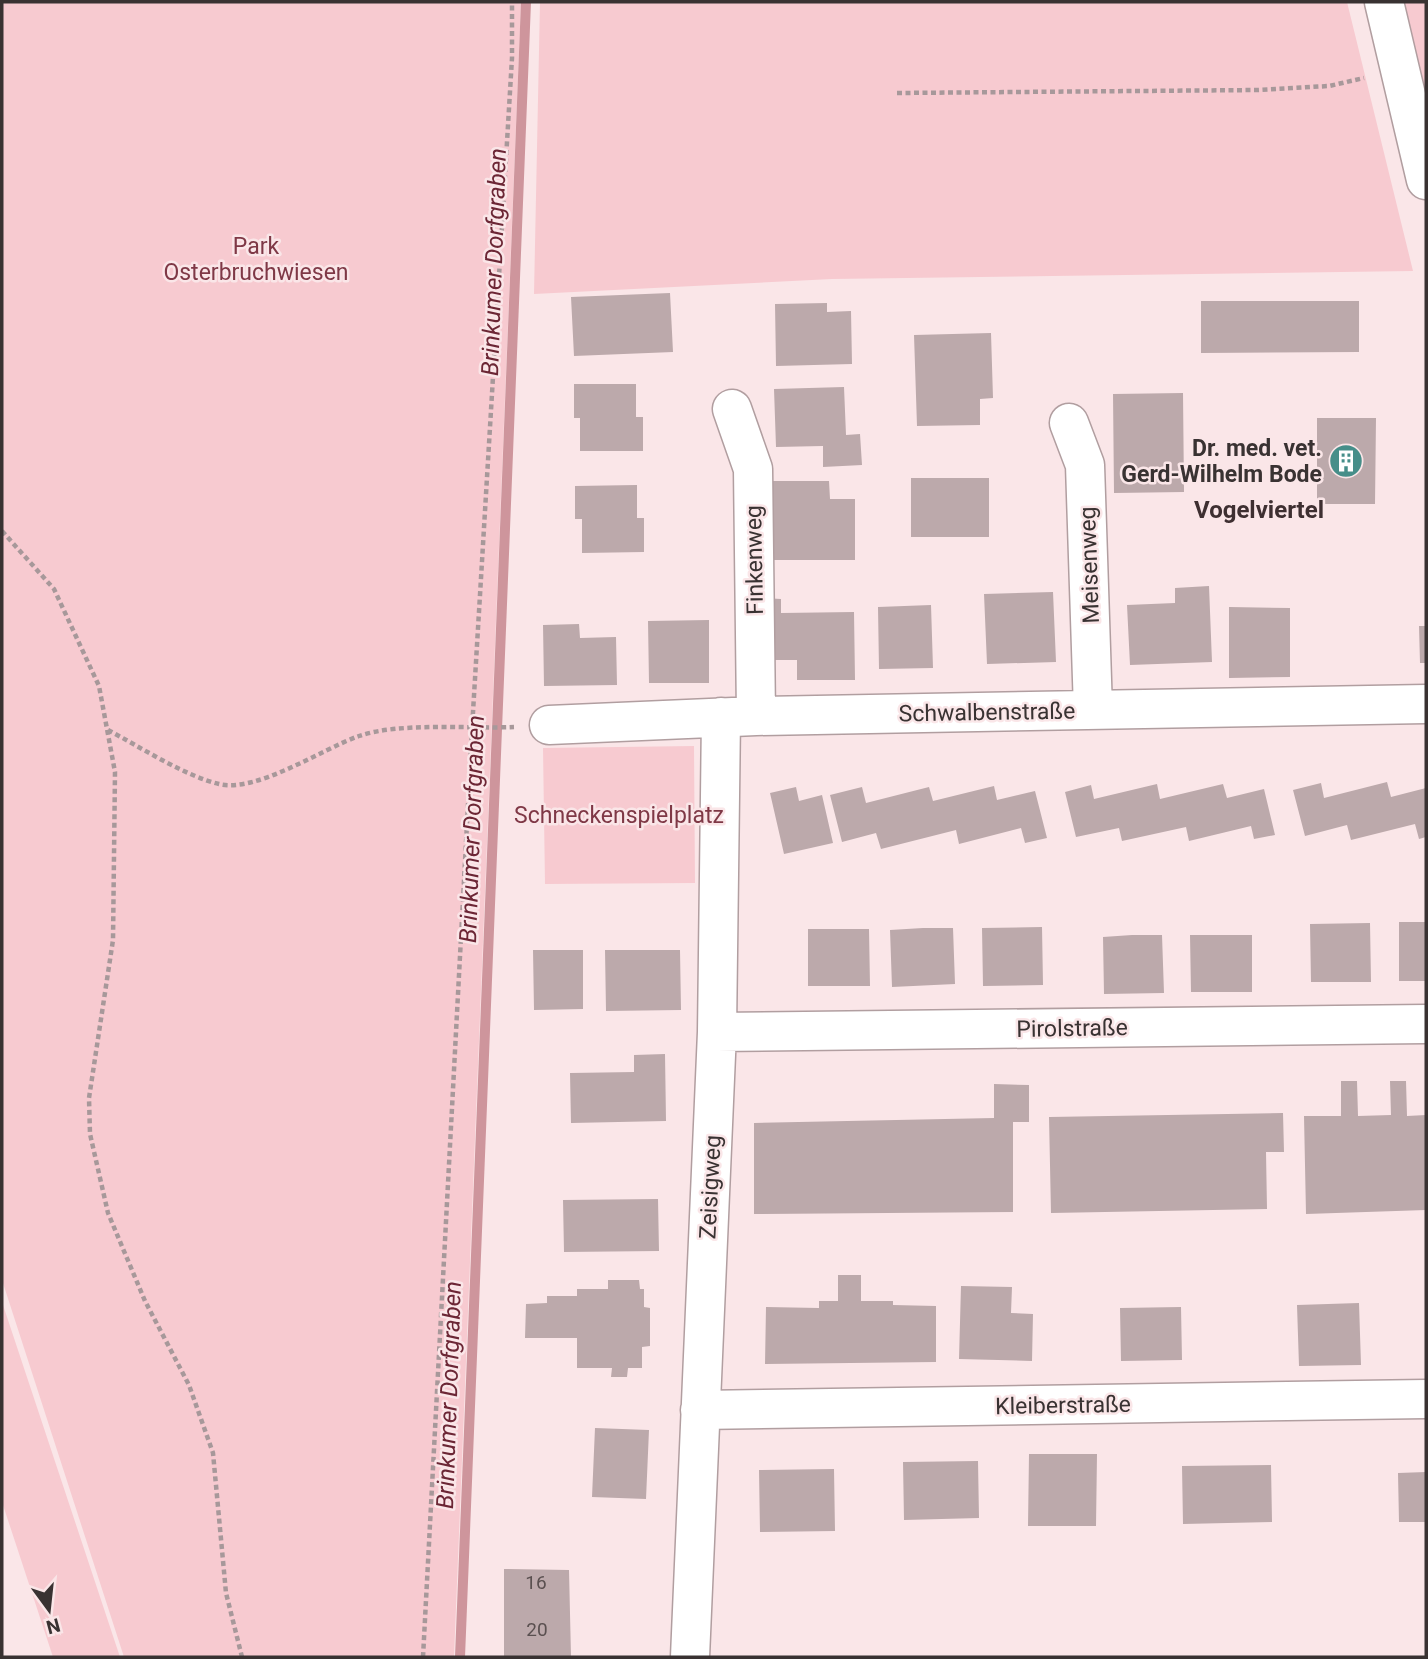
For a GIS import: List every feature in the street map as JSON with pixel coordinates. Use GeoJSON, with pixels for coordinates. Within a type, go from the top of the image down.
{"type":"FeatureCollection","features":[{"type":"Feature","properties":{"kind":"street"},"geometry":{"type":"LineString","coordinates":[[1384,2],[1426,180]]}},
{"type":"Feature","properties":{"kind":"street","name":"Finkenweg"},"geometry":{"type":"LineString","coordinates":[[732,409],[753,469],[738,717]]}},
{"type":"Feature","properties":{"kind":"street","name":"Meisenweg"},"geometry":{"type":"LineString","coordinates":[[1069,424],[1086,465],[1093,710]]}},
{"type":"Feature","properties":{"kind":"street","name":"Schwalbenstraße"},"geometry":{"type":"LineString","coordinates":[[549,725],[738,717],[1426,704]]}},
{"type":"Feature","properties":{"kind":"street","name":"Zeisigweg"},"geometry":{"type":"LineString","coordinates":[[690,1657],[717,1032],[738,717]]}},
{"type":"Feature","properties":{"kind":"street","name":"Pirolstraße"},"geometry":{"type":"LineString","coordinates":[[717,1032],[1426,1024]]}},
{"type":"Feature","properties":{"kind":"street","name":"Kleiberstraße"},"geometry":{"type":"LineString","coordinates":[[700,1410],[1426,1399]]}},
{"type":"Feature","properties":{"kind":"path"},"geometry":{"type":"LineString","coordinates":[[424,1657],[472,729],[512,58],[512,2]]}},
{"type":"Feature","properties":{"kind":"path"},"geometry":{"type":"LineString","coordinates":[[897,93],[1256,90],[1329,86],[1401,69]]}},
{"type":"Feature","properties":{"kind":"path"},"geometry":{"type":"LineString","coordinates":[[2,531],[54,589],[99,685],[115,772],[113,940],[89,1098],[90,1134],[108,1213],[145,1301],[189,1384],[213,1454],[226,1592],[242,1657]]}},
{"type":"Feature","properties":{"kind":"path"},"geometry":{"type":"LineString","coordinates":[[107,730],[185,770],[221,785],[257,781],[363,735],[405,728],[511,727]]}},
{"type":"Feature","properties":{"kind":"green space","name":"Park Osterbruchwiesen"},"geometry":{"type":"Polygon","coordinates":[[[2,2],[521,2],[454,1657],[124,1657],[2,1280],[2,2]]]}},
{"type":"Feature","properties":{"kind":"green space"},"geometry":{"type":"Polygon","coordinates":[[[540,2],[1347,2],[1413,271],[832,279],[534,294],[540,2]]]}},
{"type":"Feature","properties":{"kind":"green space"},"geometry":{"type":"Polygon","coordinates":[[[1404,2],[1426,2],[1426,97],[1404,2]]]}},
{"type":"Feature","properties":{"kind":"green space","name":"Schneckenspielplatz"},"geometry":{"type":"Polygon","coordinates":[[[694,746],[695,883],[545,884],[543,748],[694,746]]]}},
{"type":"Feature","properties":{"kind":"green space"},"geometry":{"type":"Polygon","coordinates":[[[2,1302],[120,1657],[53,1657],[2,1502],[2,1302]]]}},
{"type":"Feature","properties":{"kind":"building"},"geometry":{"type":"Polygon","coordinates":[[[670,293],[673,352],[574,356],[571,297],[670,293]]]}},
{"type":"Feature","properties":{"kind":"building"},"geometry":{"type":"Polygon","coordinates":[[[1201,301],[1359,301],[1359,352],[1201,353],[1201,301]]]}},
{"type":"Feature","properties":{"kind":"building"},"geometry":{"type":"Polygon","coordinates":[[[827,303],[827,312],[851,311],[852,364],[776,366],[775,304],[827,303]]]}},
{"type":"Feature","properties":{"kind":"building"},"geometry":{"type":"Polygon","coordinates":[[[991,333],[993,398],[980,399],[980,425],[917,426],[914,335],[991,333]]]}},
{"type":"Feature","properties":{"kind":"building"},"geometry":{"type":"Polygon","coordinates":[[[574,384],[636,384],[636,417],[643,417],[643,451],[580,451],[580,418],[574,418],[574,384]]]}},
{"type":"Feature","properties":{"kind":"building"},"geometry":{"type":"Polygon","coordinates":[[[844,387],[846,435],[860,434],[862,465],[823,467],[823,446],[776,447],[774,389],[844,387]]]}},
{"type":"Feature","properties":{"kind":"building"},"geometry":{"type":"Polygon","coordinates":[[[1183,393],[1184,492],[1114,493],[1113,394],[1183,393]]]}},
{"type":"Feature","properties":{"kind":"building","name":"Dr. med. vet. Gerd-Wilhelm Bode"},"geometry":{"type":"Polygon","coordinates":[[[1317,418],[1376,418],[1375,504],[1317,504],[1317,418]]]}},
{"type":"Feature","properties":{"kind":"building"},"geometry":{"type":"Polygon","coordinates":[[[911,478],[989,478],[989,537],[911,537],[911,478]]]}},
{"type":"Feature","properties":{"kind":"building"},"geometry":{"type":"Polygon","coordinates":[[[773,481],[829,481],[830,499],[855,499],[855,560],[773,560],[773,481]]]}},
{"type":"Feature","properties":{"kind":"building"},"geometry":{"type":"Polygon","coordinates":[[[637,485],[637,518],[644,518],[644,552],[582,553],[582,519],[575,519],[575,486],[637,485]]]}},
{"type":"Feature","properties":{"kind":"building"},"geometry":{"type":"Polygon","coordinates":[[[1209,586],[1212,662],[1130,665],[1127,605],[1175,603],[1175,588],[1209,586]]]}},
{"type":"Feature","properties":{"kind":"building"},"geometry":{"type":"Polygon","coordinates":[[[1053,592],[1056,662],[987,664],[984,594],[1053,592]]]}},
{"type":"Feature","properties":{"kind":"building"},"geometry":{"type":"Polygon","coordinates":[[[763,598],[781,599],[781,613],[854,612],[855,680],[797,680],[797,660],[764,660],[763,598]]]}},
{"type":"Feature","properties":{"kind":"building"},"geometry":{"type":"Polygon","coordinates":[[[931,605],[933,668],[879,669],[878,607],[931,605]]]}},
{"type":"Feature","properties":{"kind":"building"},"geometry":{"type":"Polygon","coordinates":[[[1229,607],[1290,608],[1290,677],[1229,678],[1229,607]]]}},
{"type":"Feature","properties":{"kind":"building"},"geometry":{"type":"Polygon","coordinates":[[[709,620],[709,683],[649,683],[648,621],[709,620]]]}},
{"type":"Feature","properties":{"kind":"building"},"geometry":{"type":"Polygon","coordinates":[[[579,624],[580,638],[616,637],[617,685],[544,686],[543,625],[579,624]]]}},
{"type":"Feature","properties":{"kind":"building"},"geometry":{"type":"Polygon","coordinates":[[[1419,626],[1426,626],[1426,663],[1420,663],[1419,626]]]}},
{"type":"Feature","properties":{"kind":"building"},"geometry":{"type":"Polygon","coordinates":[[[1387,782],[1391,797],[1426,788],[1426,837],[1419,839],[1415,824],[1351,840],[1347,825],[1305,836],[1293,790],[1321,783],[1324,798],[1387,782]]]}},
{"type":"Feature","properties":{"kind":"building"},"geometry":{"type":"Polygon","coordinates":[[[1157,784],[1160,799],[1223,784],[1227,798],[1264,789],[1275,835],[1254,839],[1251,826],[1189,841],[1186,827],[1122,841],[1119,828],[1076,837],[1065,792],[1091,785],[1094,799],[1157,784]]]}},
{"type":"Feature","properties":{"kind":"building"},"geometry":{"type":"Polygon","coordinates":[[[994,786],[997,800],[1035,791],[1047,838],[1025,843],[1021,828],[959,844],[956,830],[881,849],[876,833],[842,842],[830,795],[862,787],[866,803],[929,787],[933,801],[994,786]]]}},
{"type":"Feature","properties":{"kind":"building"},"geometry":{"type":"Polygon","coordinates":[[[796,787],[799,801],[822,795],[833,843],[784,854],[770,793],[796,787]]]}},
{"type":"Feature","properties":{"kind":"building"},"geometry":{"type":"Polygon","coordinates":[[[1399,922],[1426,922],[1426,981],[1399,981],[1399,922]]]}},
{"type":"Feature","properties":{"kind":"building"},"geometry":{"type":"Polygon","coordinates":[[[1370,923],[1371,982],[1311,982],[1310,924],[1370,923]]]}},
{"type":"Feature","properties":{"kind":"building"},"geometry":{"type":"Polygon","coordinates":[[[1042,927],[1043,985],[983,986],[982,928],[1042,927]]]}},
{"type":"Feature","properties":{"kind":"building"},"geometry":{"type":"Polygon","coordinates":[[[953,928],[955,984],[892,987],[890,930],[953,928]]]}},
{"type":"Feature","properties":{"kind":"building"},"geometry":{"type":"Polygon","coordinates":[[[808,929],[869,929],[870,986],[808,986],[808,929]]]}},
{"type":"Feature","properties":{"kind":"building"},"geometry":{"type":"Polygon","coordinates":[[[1162,935],[1164,993],[1104,994],[1103,937],[1162,935]]]}},
{"type":"Feature","properties":{"kind":"building"},"geometry":{"type":"Polygon","coordinates":[[[1190,935],[1252,935],[1252,992],[1191,992],[1190,935]]]}},
{"type":"Feature","properties":{"kind":"building"},"geometry":{"type":"Polygon","coordinates":[[[533,950],[583,950],[583,1009],[534,1010],[533,950]]]}},
{"type":"Feature","properties":{"kind":"building"},"geometry":{"type":"Polygon","coordinates":[[[605,950],[680,950],[681,1010],[606,1011],[605,950]]]}},
{"type":"Feature","properties":{"kind":"building"},"geometry":{"type":"Polygon","coordinates":[[[665,1054],[666,1121],[571,1123],[570,1073],[634,1072],[634,1055],[665,1054]]]}},
{"type":"Feature","properties":{"kind":"building"},"geometry":{"type":"Polygon","coordinates":[[[1341,1081],[1357,1081],[1358,1116],[1391,1115],[1390,1081],[1406,1081],[1407,1116],[1426,1115],[1426,1210],[1306,1214],[1304,1116],[1341,1116],[1341,1081]]]}},
{"type":"Feature","properties":{"kind":"building"},"geometry":{"type":"Polygon","coordinates":[[[994,1084],[1029,1085],[1029,1122],[1013,1122],[1013,1212],[754,1214],[754,1123],[994,1118],[994,1084]]]}},
{"type":"Feature","properties":{"kind":"building"},"geometry":{"type":"Polygon","coordinates":[[[1283,1113],[1284,1152],[1266,1152],[1267,1209],[1051,1213],[1049,1117],[1283,1113]]]}},
{"type":"Feature","properties":{"kind":"building"},"geometry":{"type":"Polygon","coordinates":[[[658,1199],[659,1251],[564,1252],[563,1200],[658,1199]]]}},
{"type":"Feature","properties":{"kind":"building"},"geometry":{"type":"Polygon","coordinates":[[[838,1275],[861,1275],[861,1301],[893,1301],[893,1305],[936,1306],[936,1362],[765,1364],[766,1307],[819,1308],[819,1301],[838,1301],[838,1275]]]}},
{"type":"Feature","properties":{"kind":"building"},"geometry":{"type":"Polygon","coordinates":[[[608,1280],[639,1280],[640,1289],[644,1289],[644,1307],[650,1308],[650,1346],[642,1347],[642,1368],[628,1368],[627,1377],[611,1377],[612,1368],[577,1368],[577,1338],[525,1338],[526,1304],[547,1303],[547,1296],[577,1296],[577,1289],[608,1289],[608,1280]]]}},
{"type":"Feature","properties":{"kind":"building"},"geometry":{"type":"Polygon","coordinates":[[[961,1286],[1012,1287],[1011,1313],[1033,1314],[1032,1361],[959,1359],[961,1286]]]}},
{"type":"Feature","properties":{"kind":"building"},"geometry":{"type":"Polygon","coordinates":[[[1359,1303],[1361,1365],[1299,1366],[1297,1305],[1359,1303]]]}},
{"type":"Feature","properties":{"kind":"building"},"geometry":{"type":"Polygon","coordinates":[[[1181,1307],[1182,1360],[1121,1361],[1120,1308],[1181,1307]]]}},
{"type":"Feature","properties":{"kind":"building"},"geometry":{"type":"Polygon","coordinates":[[[595,1428],[649,1430],[646,1499],[592,1497],[595,1428]]]}},
{"type":"Feature","properties":{"kind":"building"},"geometry":{"type":"Polygon","coordinates":[[[1029,1454],[1097,1454],[1096,1526],[1028,1526],[1029,1454]]]}},
{"type":"Feature","properties":{"kind":"building"},"geometry":{"type":"Polygon","coordinates":[[[978,1461],[979,1518],[904,1520],[903,1462],[978,1461]]]}},
{"type":"Feature","properties":{"kind":"building"},"geometry":{"type":"Polygon","coordinates":[[[1271,1465],[1272,1522],[1183,1524],[1182,1466],[1271,1465]]]}},
{"type":"Feature","properties":{"kind":"building"},"geometry":{"type":"Polygon","coordinates":[[[834,1469],[835,1531],[760,1532],[759,1470],[834,1469]]]}},
{"type":"Feature","properties":{"kind":"building"},"geometry":{"type":"Polygon","coordinates":[[[1426,1472],[1426,1522],[1399,1522],[1398,1473],[1426,1472]]]}},
{"type":"Feature","properties":{"kind":"building"},"geometry":{"type":"Polygon","coordinates":[[[504,1569],[569,1570],[571,1657],[504,1657],[504,1569]]]}},
{"type":"Feature","properties":{"kind":"waterway","name":"Brinkumer Dorfgraben"},"geometry":{"type":"LineString","coordinates":[[460,1657],[526,2]]}},
{"type":"Feature","properties":{"kind":"place","name":"Dr. med. vet. Gerd-Wilhelm Bode"},"geometry":{"type":"Point","coordinates":[1346,461]}},
{"type":"Feature","properties":{"kind":"district","name":"Vogelviertel"},"geometry":{"type":"Point","coordinates":[1259,510]}}]}
